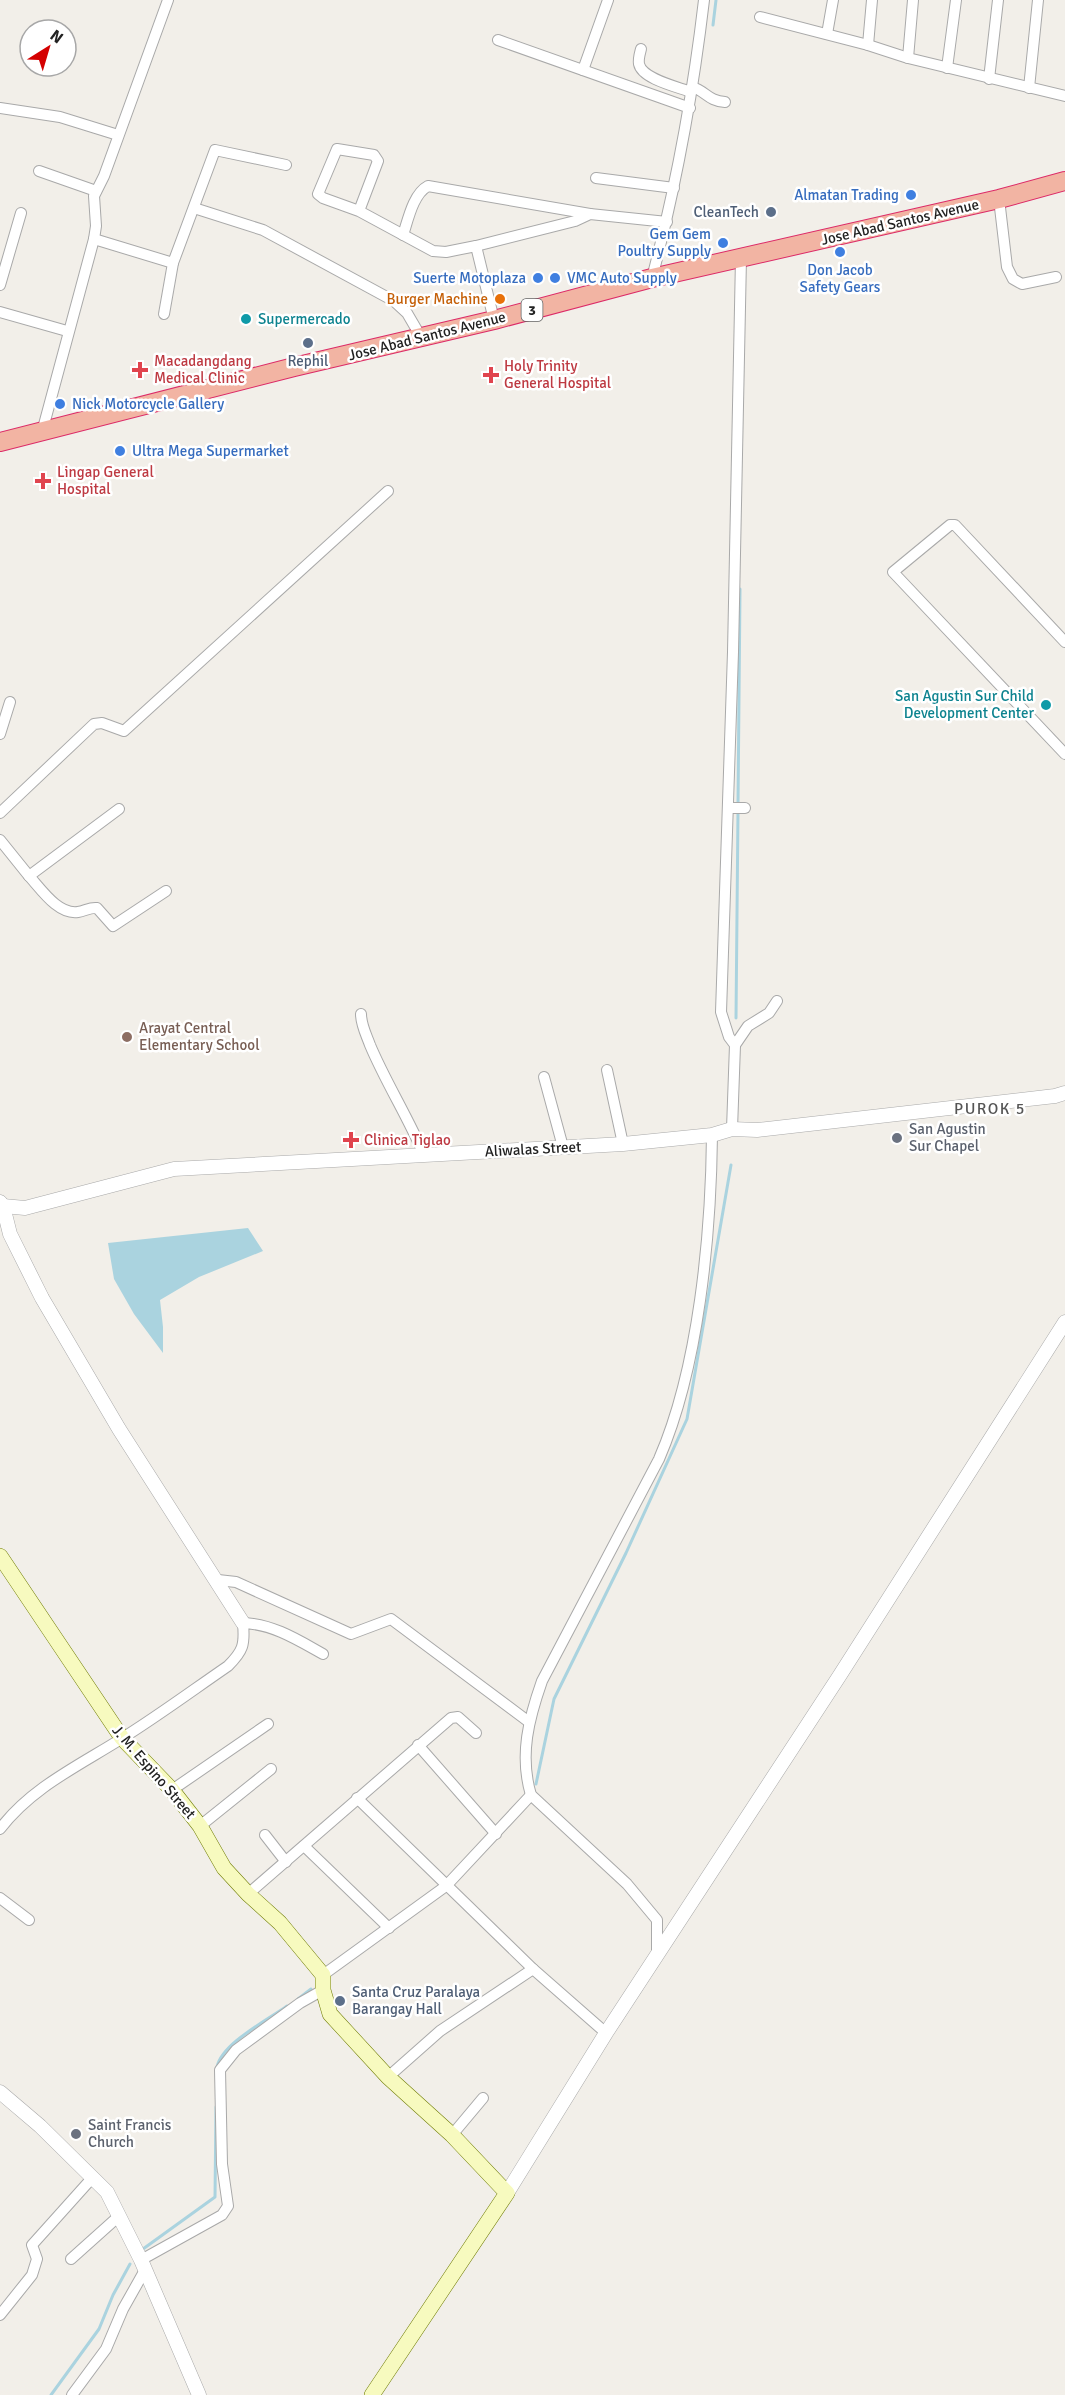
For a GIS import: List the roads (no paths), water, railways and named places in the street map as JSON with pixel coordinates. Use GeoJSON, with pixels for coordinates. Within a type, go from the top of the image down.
{"type":"FeatureCollection","features":[{"type":"Feature","properties":{"kind":"highway","name":"Jose Abad Santos Avenue"},"geometry":{"type":"LineString","coordinates":[[0,442],[294,367],[494,320],[652,278],[999,199],[1065,181]]}},
{"type":"Feature","properties":{"kind":"main road","name":"J. M. Espino Street"},"geometry":{"type":"LineString","coordinates":[[0,1556],[122,1738],[172,1790],[200,1826],[224,1868],[280,1923],[323,1983],[330,2014],[388,2077],[452,2135],[507,2193]]}},
{"type":"Feature","properties":{"kind":"main road"},"geometry":{"type":"LineString","coordinates":[[372,2395],[507,2193]]}},
{"type":"Feature","properties":{"kind":"street"},"geometry":{"type":"LineString","coordinates":[[42,432],[67,331],[94,239],[96,226],[93,200],[104,176],[168,0]]}},
{"type":"Feature","properties":{"kind":"street"},"geometry":{"type":"LineString","coordinates":[[583,70],[608,0]]}},
{"type":"Feature","properties":{"kind":"street"},"geometry":{"type":"LineString","coordinates":[[652,278],[667,222],[690,108],[704,0]]}},
{"type":"Feature","properties":{"kind":"street"},"geometry":{"type":"LineString","coordinates":[[827,34],[833,0]]}},
{"type":"Feature","properties":{"kind":"street"},"geometry":{"type":"LineString","coordinates":[[868,45],[872,0]]}},
{"type":"Feature","properties":{"kind":"street"},"geometry":{"type":"LineString","coordinates":[[908,58],[913,0]]}},
{"type":"Feature","properties":{"kind":"street"},"geometry":{"type":"LineString","coordinates":[[947,68],[956,0]]}},
{"type":"Feature","properties":{"kind":"street"},"geometry":{"type":"LineString","coordinates":[[989,79],[998,0]]}},
{"type":"Feature","properties":{"kind":"street"},"geometry":{"type":"LineString","coordinates":[[1029,88],[1038,0]]}},
{"type":"Feature","properties":{"kind":"street"},"geometry":{"type":"LineString","coordinates":[[760,16],[908,58],[1065,96]]}},
{"type":"Feature","properties":{"kind":"street"},"geometry":{"type":"LineString","coordinates":[[498,40],[690,108]]}},
{"type":"Feature","properties":{"kind":"street"},"geometry":{"type":"LineString","coordinates":[[641,48],[639,62],[642,69],[661,81],[700,90],[711,100],[725,102]]}},
{"type":"Feature","properties":{"kind":"street"},"geometry":{"type":"LineString","coordinates":[[0,108],[60,117],[118,135]]}},
{"type":"Feature","properties":{"kind":"street"},"geometry":{"type":"LineString","coordinates":[[359,211],[378,161],[374,155],[337,149],[318,194],[359,211],[433,251],[446,252],[476,246],[575,221],[590,214]]}},
{"type":"Feature","properties":{"kind":"street"},"geometry":{"type":"LineString","coordinates":[[164,314],[173,263],[215,150],[286,165]]}},
{"type":"Feature","properties":{"kind":"street"},"geometry":{"type":"LineString","coordinates":[[39,171],[96,191]]}},
{"type":"Feature","properties":{"kind":"street"},"geometry":{"type":"LineString","coordinates":[[596,178],[674,188]]}},
{"type":"Feature","properties":{"kind":"street"},"geometry":{"type":"LineString","coordinates":[[403,235],[421,190],[428,186],[590,214],[667,222]]}},
{"type":"Feature","properties":{"kind":"street"},"geometry":{"type":"LineString","coordinates":[[999,199],[1007,267],[1013,279],[1022,284],[1056,277]]}},
{"type":"Feature","properties":{"kind":"street"},"geometry":{"type":"LineString","coordinates":[[194,208],[263,230],[394,301],[408,313],[421,337]]}},
{"type":"Feature","properties":{"kind":"street"},"geometry":{"type":"LineString","coordinates":[[0,285],[21,213]]}},
{"type":"Feature","properties":{"kind":"street"},"geometry":{"type":"LineString","coordinates":[[94,239],[173,263]]}},
{"type":"Feature","properties":{"kind":"street"},"geometry":{"type":"LineString","coordinates":[[476,246],[494,320]]}},
{"type":"Feature","properties":{"kind":"street"},"geometry":{"type":"LineString","coordinates":[[735,1045],[729,1037],[721,1012],[730,808],[741,258]]}},
{"type":"Feature","properties":{"kind":"street"},"geometry":{"type":"LineString","coordinates":[[0,312],[67,331]]}},
{"type":"Feature","properties":{"kind":"street"},"geometry":{"type":"LineString","coordinates":[[0,813],[94,724],[102,723],[124,731],[388,491]]}},
{"type":"Feature","properties":{"kind":"street"},"geometry":{"type":"LineString","coordinates":[[1065,642],[955,525],[950,525],[893,572],[1065,754]]}},
{"type":"Feature","properties":{"kind":"street"},"geometry":{"type":"LineString","coordinates":[[0,734],[10,702]]}},
{"type":"Feature","properties":{"kind":"street"},"geometry":{"type":"LineString","coordinates":[[29,876],[119,808]]}},
{"type":"Feature","properties":{"kind":"street"},"geometry":{"type":"LineString","coordinates":[[730,808],[744,808]]}},
{"type":"Feature","properties":{"kind":"street"},"geometry":{"type":"LineString","coordinates":[[0,840],[5,856],[63,910],[77,913],[93,907],[97,908],[113,926],[166,891]]}},
{"type":"Feature","properties":{"kind":"street"},"geometry":{"type":"LineString","coordinates":[[732,1129],[735,1045],[748,1026],[769,1013],[777,1001]]}},
{"type":"Feature","properties":{"kind":"street"},"geometry":{"type":"LineString","coordinates":[[361,1014],[364,1030],[384,1079],[414,1131],[423,1155]]}},
{"type":"Feature","properties":{"kind":"street"},"geometry":{"type":"LineString","coordinates":[[608,1070],[623,1144]]}},
{"type":"Feature","properties":{"kind":"street"},"geometry":{"type":"LineString","coordinates":[[544,1077],[563,1147]]}},
{"type":"Feature","properties":{"kind":"street","name":"Aliwalas Street"},"geometry":{"type":"LineString","coordinates":[[2,1204],[25,1208],[174,1169],[623,1144],[712,1135],[732,1129],[757,1130],[1062,1096]]}},
{"type":"Feature","properties":{"kind":"street"},"geometry":{"type":"LineString","coordinates":[[657,1955],[657,1920],[646,1905],[531,1795],[526,1780],[525,1754],[529,1722],[542,1681],[659,1459],[674,1424],[692,1346],[700,1296],[712,1182],[712,1135]]}},
{"type":"Feature","properties":{"kind":"street"},"geometry":{"type":"LineString","coordinates":[[0,1829],[12,1814],[55,1778],[122,1738],[228,1666],[242,1653],[244,1637],[243,1623],[218,1580],[119,1429],[25,1269],[10,1234],[2,1204]]}},
{"type":"Feature","properties":{"kind":"street"},"geometry":{"type":"LineString","coordinates":[[507,2193],[606,2033],[834,1685],[1065,1322]]}},
{"type":"Feature","properties":{"kind":"street"},"geometry":{"type":"LineString","coordinates":[[218,1580],[236,1582],[351,1634],[391,1619],[529,1722]]}},
{"type":"Feature","properties":{"kind":"street"},"geometry":{"type":"LineString","coordinates":[[243,1623],[259,1624],[277,1630],[323,1654]]}},
{"type":"Feature","properties":{"kind":"street"},"geometry":{"type":"LineString","coordinates":[[248,1894],[418,1745],[455,1716],[476,1733]]}},
{"type":"Feature","properties":{"kind":"street"},"geometry":{"type":"LineString","coordinates":[[172,1790],[268,1724]]}},
{"type":"Feature","properties":{"kind":"street"},"geometry":{"type":"LineString","coordinates":[[418,1745],[496,1834]]}},
{"type":"Feature","properties":{"kind":"street"},"geometry":{"type":"LineString","coordinates":[[200,1826],[270,1769]]}},
{"type":"Feature","properties":{"kind":"street"},"geometry":{"type":"LineString","coordinates":[[72,2395],[106,2349],[143,2265],[222,2215],[228,2205],[222,2164],[220,2070],[227,2058],[300,2003],[389,1928],[446,1886],[531,1795]]}},
{"type":"Feature","properties":{"kind":"street"},"geometry":{"type":"LineString","coordinates":[[357,1798],[533,1969],[606,2033]]}},
{"type":"Feature","properties":{"kind":"street"},"geometry":{"type":"LineString","coordinates":[[265,1835],[286,1862]]}},
{"type":"Feature","properties":{"kind":"street"},"geometry":{"type":"LineString","coordinates":[[304,1846],[389,1928]]}},
{"type":"Feature","properties":{"kind":"street"},"geometry":{"type":"LineString","coordinates":[[0,1898],[29,1920]]}},
{"type":"Feature","properties":{"kind":"street"},"geometry":{"type":"LineString","coordinates":[[388,2077],[440,2031],[533,1969]]}},
{"type":"Feature","properties":{"kind":"street"},"geometry":{"type":"LineString","coordinates":[[0,2092],[40,2126],[107,2192],[143,2265],[199,2395]]}},
{"type":"Feature","properties":{"kind":"street"},"geometry":{"type":"LineString","coordinates":[[452,2135],[483,2098]]}},
{"type":"Feature","properties":{"kind":"street"},"geometry":{"type":"LineString","coordinates":[[0,2315],[32,2275],[37,2259],[32,2245],[93,2177]]}},
{"type":"Feature","properties":{"kind":"street"},"geometry":{"type":"LineString","coordinates":[[71,2259],[119,2216]]}},
{"type":"Feature","properties":{"kind":"water"},"geometry":{"type":"Polygon","coordinates":[[[248,1228],[263,1251],[199,1277],[160,1300],[163,1353],[134,1314],[114,1279],[108,1243],[248,1228]]]}},
{"type":"Feature","properties":{"kind":"waterway"},"geometry":{"type":"LineString","coordinates":[[713,25],[716,0]]}},
{"type":"Feature","properties":{"kind":"waterway"},"geometry":{"type":"LineString","coordinates":[[738,805],[740,589]]}},
{"type":"Feature","properties":{"kind":"waterway"},"geometry":{"type":"LineString","coordinates":[[736,1018],[738,811]]}},
{"type":"Feature","properties":{"kind":"waterway"},"geometry":{"type":"LineString","coordinates":[[536,1784],[554,1699],[626,1553],[687,1419],[731,1165]]}},
{"type":"Feature","properties":{"kind":"waterway"},"geometry":{"type":"LineString","coordinates":[[298,1999],[311,1989]]}},
{"type":"Feature","properties":{"kind":"waterway"},"geometry":{"type":"LineString","coordinates":[[217,2067],[227,2049],[236,2041],[287,2006]]}},
{"type":"Feature","properties":{"kind":"waterway"},"geometry":{"type":"LineString","coordinates":[[143,2249],[215,2197],[216,2107]]}},
{"type":"Feature","properties":{"kind":"waterway"},"geometry":{"type":"LineString","coordinates":[[51,2395],[99,2329],[113,2295],[130,2264]]}},
{"type":"Feature","properties":{"kind":"place","name":"Almatan Trading"},"geometry":{"type":"Point","coordinates":[911,195]}},
{"type":"Feature","properties":{"kind":"place","name":"CleanTech"},"geometry":{"type":"Point","coordinates":[771,212]}},
{"type":"Feature","properties":{"kind":"place","name":"Gem Gem Poultry Supply"},"geometry":{"type":"Point","coordinates":[723,243]}},
{"type":"Feature","properties":{"kind":"place","name":"Don Jacob Safety Gears"},"geometry":{"type":"Point","coordinates":[840,252]}},
{"type":"Feature","properties":{"kind":"place","name":"Suerte Motoplaza"},"geometry":{"type":"Point","coordinates":[538,278]}},
{"type":"Feature","properties":{"kind":"place","name":"VMC Auto Supply"},"geometry":{"type":"Point","coordinates":[555,278]}},
{"type":"Feature","properties":{"kind":"place","name":"Burger Machine"},"geometry":{"type":"Point","coordinates":[500,299]}},
{"type":"Feature","properties":{"kind":"place","name":"Supermercado"},"geometry":{"type":"Point","coordinates":[246,319]}},
{"type":"Feature","properties":{"kind":"place","name":"Rephil"},"geometry":{"type":"Point","coordinates":[308,343]}},
{"type":"Feature","properties":{"kind":"place","name":"Macadangdang Medical Clinic"},"geometry":{"type":"Point","coordinates":[140,370]}},
{"type":"Feature","properties":{"kind":"place","name":"Holy Trinity General Hospital"},"geometry":{"type":"Point","coordinates":[491,375]}},
{"type":"Feature","properties":{"kind":"place","name":"Nick Motorcycle Gallery"},"geometry":{"type":"Point","coordinates":[60,404]}},
{"type":"Feature","properties":{"kind":"place","name":"Ultra Mega Supermarket"},"geometry":{"type":"Point","coordinates":[120,451]}},
{"type":"Feature","properties":{"kind":"place","name":"Lingap General Hospital"},"geometry":{"type":"Point","coordinates":[43,481]}},
{"type":"Feature","properties":{"kind":"place","name":"San Agustin Sur Child Development Center"},"geometry":{"type":"Point","coordinates":[1046,705]}},
{"type":"Feature","properties":{"kind":"place","name":"Arayat Central Elementary School"},"geometry":{"type":"Point","coordinates":[127,1037]}},
{"type":"Feature","properties":{"kind":"place","name":"San Agustin Sur Chapel"},"geometry":{"type":"Point","coordinates":[897,1138]}},
{"type":"Feature","properties":{"kind":"place","name":"Clinica Tiglao"},"geometry":{"type":"Point","coordinates":[351,1140]}},
{"type":"Feature","properties":{"kind":"place","name":"Santa Cruz Paralaya Barangay Hall"},"geometry":{"type":"Point","coordinates":[340,2001]}},
{"type":"Feature","properties":{"kind":"place","name":"Saint Francis Church"},"geometry":{"type":"Point","coordinates":[76,2134]}},
{"type":"Feature","properties":{"kind":"district","name":"PUROK 5"},"geometry":{"type":"Point","coordinates":[990,1108]}}]}
